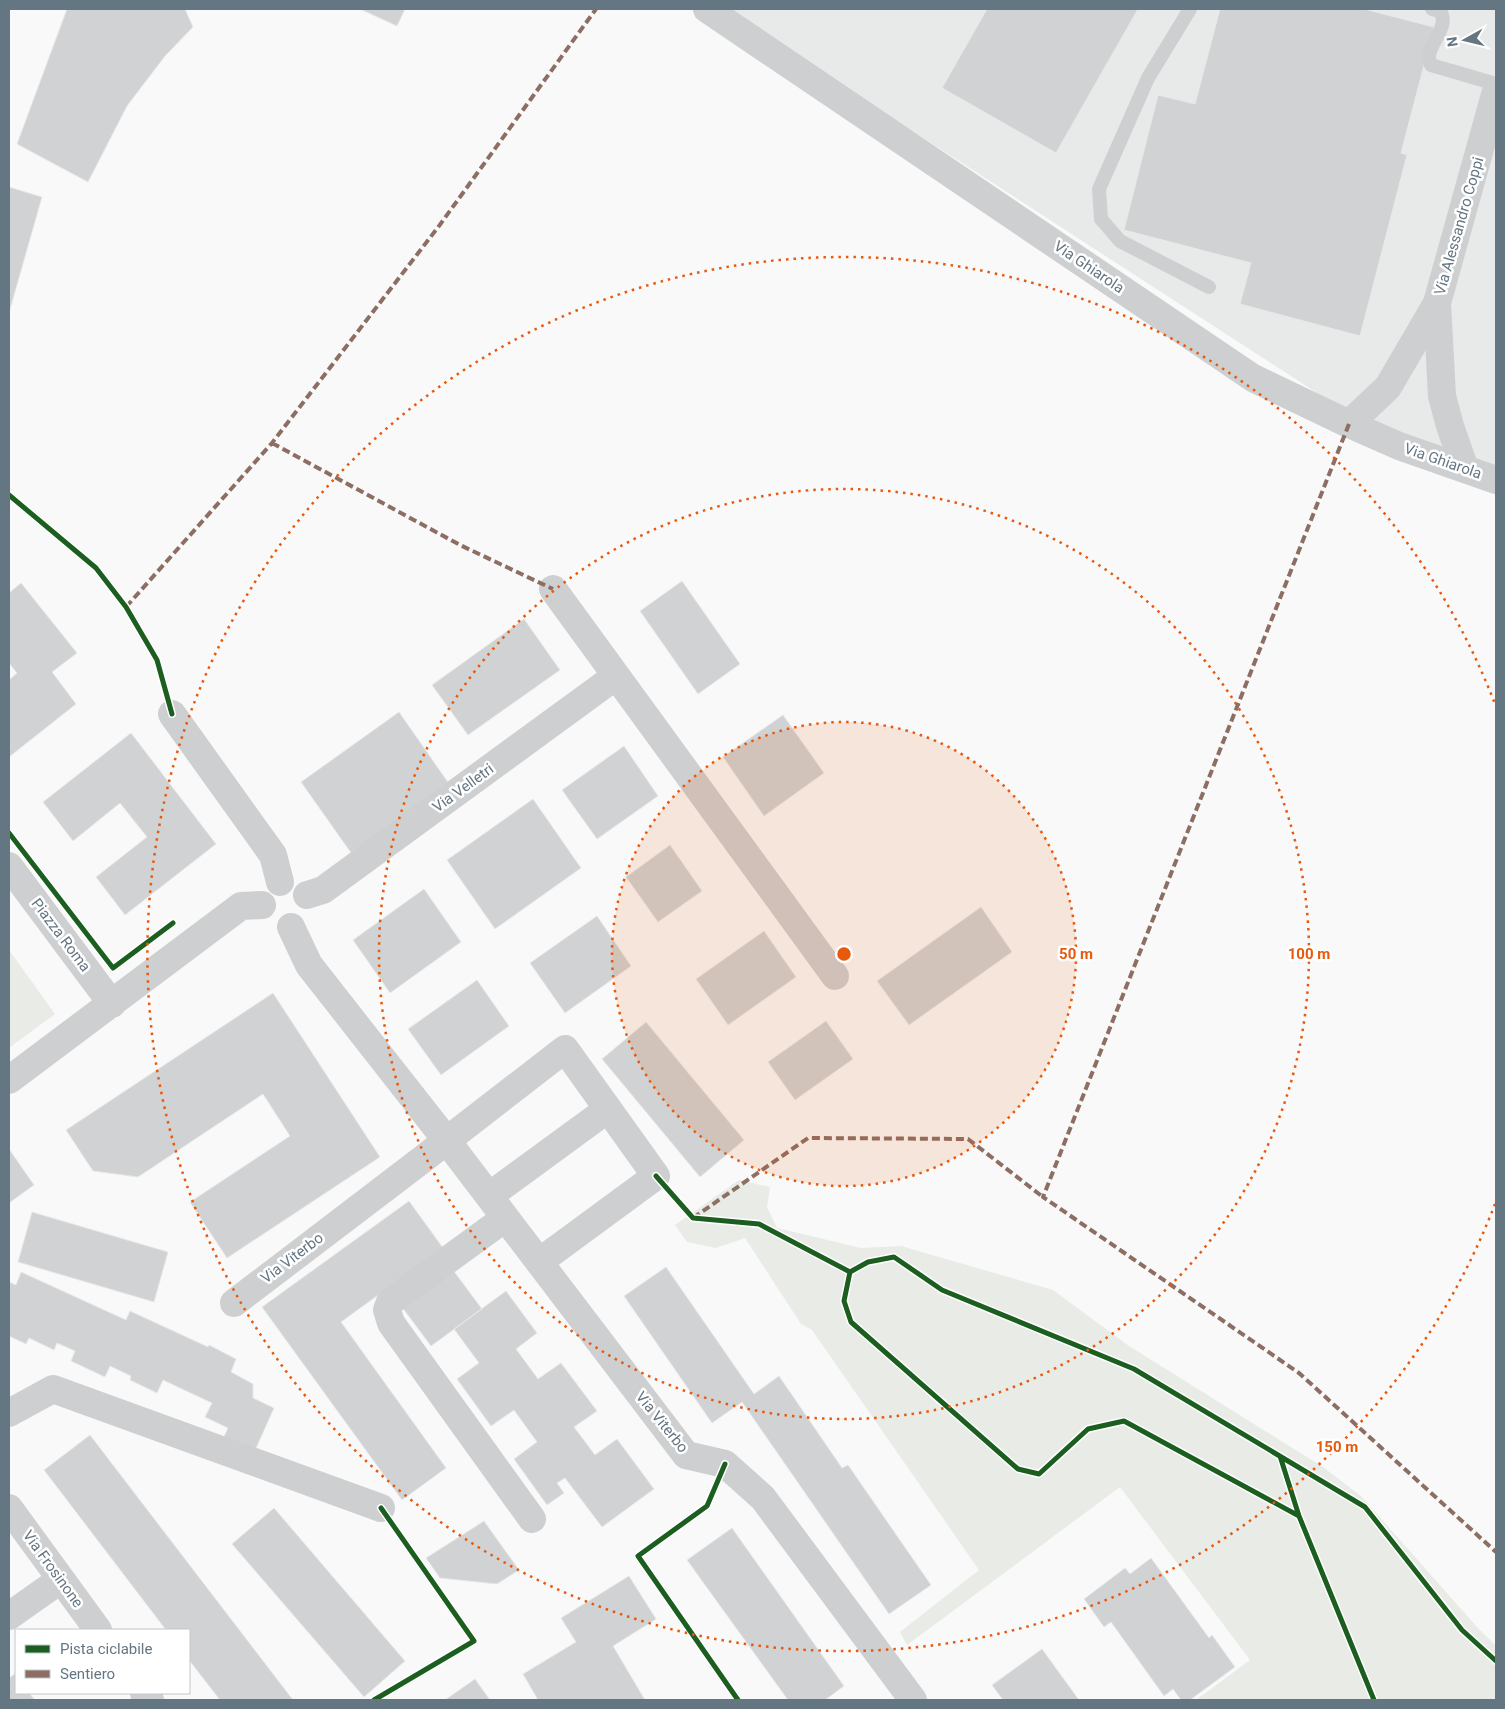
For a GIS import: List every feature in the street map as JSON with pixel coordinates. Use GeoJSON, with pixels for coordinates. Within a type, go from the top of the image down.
{"type":"FeatureCollection","features":[{"type":"Feature","properties":{"kind":"street","name":"Via Ghiarola"},"geometry":{"type":"LineString","coordinates":[[707,9],[1254,378],[1399,446],[1496,480]]}},
{"type":"Feature","properties":{"kind":"street","name":"Via Alessandro Coppi"},"geometry":{"type":"LineString","coordinates":[[1349,424],[1388,387],[1437,303],[1496,92]]}},
{"type":"Feature","properties":{"kind":"street","name":"Via Alessandro Coppi"},"geometry":{"type":"LineString","coordinates":[[1437,303],[1442,396],[1465,469]]}},
{"type":"Feature","properties":{"kind":"street"},"geometry":{"type":"LineString","coordinates":[[553,589],[835,976]]}},
{"type":"Feature","properties":{"kind":"street","name":"Via Velletri"},"geometry":{"type":"LineString","coordinates":[[307,895],[323,890],[616,676]]}},
{"type":"Feature","properties":{"kind":"street"},"geometry":{"type":"LineString","coordinates":[[172,714],[273,855],[280,882]]}},
{"type":"Feature","properties":{"kind":"street","name":"Piazza Roma"},"geometry":{"type":"LineString","coordinates":[[9,866],[112,1004]]}},
{"type":"Feature","properties":{"kind":"street"},"geometry":{"type":"LineString","coordinates":[[280,882],[296,884],[307,895],[309,907],[307,914],[299,924],[291,927],[282,928],[273,924],[266,918],[262,905],[264,894],[272,885],[280,882]]}},
{"type":"Feature","properties":{"kind":"street"},"geometry":{"type":"LineString","coordinates":[[9,1080],[242,906],[262,905]]}},
{"type":"Feature","properties":{"kind":"street","name":"Via Viterbo"},"geometry":{"type":"LineString","coordinates":[[291,927],[309,965],[447,1141],[686,1455],[725,1464],[763,1498],[914,1700]]}},
{"type":"Feature","properties":{"kind":"street"},"geometry":{"type":"LineString","coordinates":[[447,1141],[564,1049],[656,1176],[539,1262]]}},
{"type":"Feature","properties":{"kind":"street"},"geometry":{"type":"LineString","coordinates":[[489,1196],[608,1109]]}},
{"type":"Feature","properties":{"kind":"street","name":"Via Viterbo"},"geometry":{"type":"LineString","coordinates":[[234,1303],[447,1141]]}},
{"type":"Feature","properties":{"kind":"street"},"geometry":{"type":"LineString","coordinates":[[505,1218],[390,1302],[387,1310],[391,1323],[532,1519]]}},
{"type":"Feature","properties":{"kind":"street"},"geometry":{"type":"LineString","coordinates":[[9,1413],[53,1389],[381,1508]]}},
{"type":"Feature","properties":{"kind":"street","name":"Via Frosinone"},"geometry":{"type":"LineString","coordinates":[[9,1508],[97,1629]]}},
{"type":"Feature","properties":{"kind":"street"},"geometry":{"type":"LineString","coordinates":[[9,1616],[60,1580]]}},
{"type":"Feature","properties":{"kind":"lane"},"geometry":{"type":"LineString","coordinates":[[1190,9],[1148,78],[1099,189],[1101,219],[1120,241],[1209,287]]}},
{"type":"Feature","properties":{"kind":"lane"},"geometry":{"type":"LineString","coordinates":[[1432,9],[1440,11],[1443,15],[1443,22],[1428,57],[1431,65],[1496,84]]}},
{"type":"Feature","properties":{"kind":"shaded area"},"geometry":{"type":"Polygon","coordinates":[[[724,9],[1496,9],[1496,473],[1399,446],[724,9]]]}},
{"type":"Feature","properties":{"kind":"shaded area"},"geometry":{"type":"Polygon","coordinates":[[[9,950],[55,1014],[9,1048],[9,950]]]}},
{"type":"Feature","properties":{"kind":"shaded area"},"geometry":{"type":"Polygon","coordinates":[[[739,1180],[770,1187],[767,1207],[777,1228],[861,1248],[901,1246],[1053,1290],[1129,1346],[1323,1467],[1361,1496],[1496,1646],[1496,1700],[1196,1700],[1250,1660],[1120,1487],[907,1645],[900,1632],[979,1570],[812,1330],[801,1324],[745,1238],[716,1248],[687,1242],[675,1225],[739,1180]]]}},
{"type":"Feature","properties":{"kind":"building"},"geometry":{"type":"Polygon","coordinates":[[[67,9],[185,9],[193,27],[165,56],[127,106],[88,182],[17,144],[67,9]]]}},
{"type":"Feature","properties":{"kind":"building"},"geometry":{"type":"Polygon","coordinates":[[[360,9],[405,9],[397,26],[360,9]]]}},
{"type":"Feature","properties":{"kind":"building"},"geometry":{"type":"Polygon","coordinates":[[[987,9],[1138,9],[1056,153],[942,88],[987,9]]]}},
{"type":"Feature","properties":{"kind":"building"},"geometry":{"type":"Polygon","coordinates":[[[1220,9],[1364,9],[1434,27],[1401,153],[1407,155],[1360,336],[1240,304],[1251,263],[1124,230],[1158,95],[1195,104],[1220,9]]]}},
{"type":"Feature","properties":{"kind":"building"},"geometry":{"type":"Polygon","coordinates":[[[9,187],[42,197],[9,313],[9,187]]]}},
{"type":"Feature","properties":{"kind":"building"},"geometry":{"type":"Polygon","coordinates":[[[682,581],[740,664],[698,694],[640,611],[682,581]]]}},
{"type":"Feature","properties":{"kind":"building"},"geometry":{"type":"Polygon","coordinates":[[[21,583],[77,653],[52,672],[76,704],[9,757],[9,680],[17,673],[9,663],[9,593],[21,583]]]}},
{"type":"Feature","properties":{"kind":"building"},"geometry":{"type":"Polygon","coordinates":[[[524,619],[560,670],[468,735],[432,685],[524,619]]]}},
{"type":"Feature","properties":{"kind":"building"},"geometry":{"type":"Polygon","coordinates":[[[399,712],[452,788],[354,857],[301,782],[399,712]]]}},
{"type":"Feature","properties":{"kind":"building"},"geometry":{"type":"Polygon","coordinates":[[[783,715],[824,773],[764,816],[723,757],[783,715]]]}},
{"type":"Feature","properties":{"kind":"building"},"geometry":{"type":"Polygon","coordinates":[[[131,733],[216,844],[125,915],[96,877],[147,837],[120,803],[73,841],[43,802],[131,733]]]}},
{"type":"Feature","properties":{"kind":"building"},"geometry":{"type":"Polygon","coordinates":[[[624,746],[658,796],[597,839],[562,790],[624,746]]]}},
{"type":"Feature","properties":{"kind":"building"},"geometry":{"type":"Polygon","coordinates":[[[533,799],[581,868],[495,929],[447,860],[533,799]]]}},
{"type":"Feature","properties":{"kind":"building"},"geometry":{"type":"Polygon","coordinates":[[[670,845],[702,891],[658,922],[626,877],[670,845]]]}},
{"type":"Feature","properties":{"kind":"building"},"geometry":{"type":"Polygon","coordinates":[[[424,889],[461,942],[390,993],[353,940],[424,889]]]}},
{"type":"Feature","properties":{"kind":"building"},"geometry":{"type":"Polygon","coordinates":[[[981,907],[1012,952],[909,1025],[877,981],[981,907]]]}},
{"type":"Feature","properties":{"kind":"building"},"geometry":{"type":"Polygon","coordinates":[[[597,916],[631,966],[565,1013],[530,963],[597,916]]]}},
{"type":"Feature","properties":{"kind":"building"},"geometry":{"type":"Polygon","coordinates":[[[764,931],[796,977],[728,1025],[696,979],[764,931]]]}},
{"type":"Feature","properties":{"kind":"building"},"geometry":{"type":"Polygon","coordinates":[[[477,980],[509,1026],[441,1075],[408,1029],[477,980]]]}},
{"type":"Feature","properties":{"kind":"building"},"geometry":{"type":"Polygon","coordinates":[[[273,993],[380,1157],[227,1258],[190,1202],[290,1136],[263,1094],[138,1177],[93,1171],[66,1130],[273,993]]]}},
{"type":"Feature","properties":{"kind":"building"},"geometry":{"type":"Polygon","coordinates":[[[826,1021],[853,1059],[795,1100],[768,1062],[826,1021]]]}},
{"type":"Feature","properties":{"kind":"building"},"geometry":{"type":"Polygon","coordinates":[[[646,1022],[744,1140],[700,1177],[602,1059],[646,1022]]]}},
{"type":"Feature","properties":{"kind":"building"},"geometry":{"type":"Polygon","coordinates":[[[9,1149],[34,1185],[9,1203],[9,1149]]]}},
{"type":"Feature","properties":{"kind":"building"},"geometry":{"type":"Polygon","coordinates":[[[409,1201],[443,1248],[341,1322],[446,1468],[402,1500],[262,1307],[409,1201]]]}},
{"type":"Feature","properties":{"kind":"building"},"geometry":{"type":"Polygon","coordinates":[[[32,1212],[168,1252],[154,1302],[18,1262],[32,1212]]]}},
{"type":"Feature","properties":{"kind":"building"},"geometry":{"type":"Polygon","coordinates":[[[450,1266],[482,1309],[431,1346],[399,1303],[450,1266]]]}},
{"type":"Feature","properties":{"kind":"building"},"geometry":{"type":"Polygon","coordinates":[[[666,1267],[754,1394],[779,1376],[842,1468],[848,1465],[931,1585],[889,1614],[742,1402],[712,1423],[624,1296],[666,1267]]]}},
{"type":"Feature","properties":{"kind":"building"},"geometry":{"type":"Polygon","coordinates":[[[21,1272],[126,1320],[130,1311],[208,1347],[209,1345],[236,1359],[231,1372],[253,1384],[253,1398],[274,1408],[253,1455],[222,1441],[228,1428],[205,1417],[212,1403],[163,1380],[157,1393],[130,1380],[131,1376],[110,1366],[105,1377],[71,1361],[75,1351],[57,1343],[54,1350],[29,1338],[26,1344],[9,1336],[9,1282],[16,1285],[21,1272]]]}},
{"type":"Feature","properties":{"kind":"building"},"geometry":{"type":"Polygon","coordinates":[[[506,1291],[537,1333],[516,1349],[538,1379],[561,1363],[597,1411],[574,1427],[595,1455],[617,1439],[654,1489],[602,1527],[565,1478],[557,1483],[564,1493],[547,1505],[514,1459],[537,1442],[514,1410],[491,1426],[457,1379],[479,1363],[454,1329],[506,1291]]]}},
{"type":"Feature","properties":{"kind":"building"},"geometry":{"type":"Polygon","coordinates":[[[90,1435],[293,1700],[220,1700],[190,1661],[190,1629],[165,1629],[44,1470],[90,1435]]]}},
{"type":"Feature","properties":{"kind":"building"},"geometry":{"type":"Polygon","coordinates":[[[274,1508],[405,1661],[364,1697],[232,1544],[274,1508]]]}},
{"type":"Feature","properties":{"kind":"building"},"geometry":{"type":"Polygon","coordinates":[[[484,1521],[519,1570],[497,1584],[440,1578],[426,1558],[484,1521]]]}},
{"type":"Feature","properties":{"kind":"building"},"geometry":{"type":"Polygon","coordinates":[[[732,1528],[844,1686],[825,1700],[788,1700],[687,1560],[732,1528]]]}},
{"type":"Feature","properties":{"kind":"building"},"geometry":{"type":"Polygon","coordinates":[[[1151,1558],[1209,1638],[1212,1635],[1235,1667],[1190,1700],[1181,1700],[1173,1689],[1164,1696],[1111,1622],[1104,1627],[1084,1599],[1125,1568],[1130,1574],[1151,1558]]]}},
{"type":"Feature","properties":{"kind":"building"},"geometry":{"type":"Polygon","coordinates":[[[629,1576],[656,1619],[613,1646],[645,1700],[538,1700],[523,1674],[576,1642],[561,1618],[629,1576]]]}},
{"type":"Feature","properties":{"kind":"building"},"geometry":{"type":"Polygon","coordinates":[[[1042,1649],[1079,1700],[1003,1700],[992,1685],[1042,1649]]]}},
{"type":"Feature","properties":{"kind":"building"},"geometry":{"type":"Polygon","coordinates":[[[15,1674],[15,1694],[30,1694],[35,1700],[9,1700],[9,1678],[15,1674]]]}},
{"type":"Feature","properties":{"kind":"building"},"geometry":{"type":"Polygon","coordinates":[[[475,1679],[490,1700],[445,1700],[475,1679]]]}},
{"type":"Feature","properties":{"kind":"marked path"},"geometry":{"type":"LineString","coordinates":[[126,607],[272,443],[439,226],[596,9]]}},
{"type":"Feature","properties":{"kind":"marked path"},"geometry":{"type":"LineString","coordinates":[[1349,424],[1043,1197],[1299,1373],[1496,1552]]}},
{"type":"Feature","properties":{"kind":"marked path"},"geometry":{"type":"LineString","coordinates":[[272,443],[460,545],[553,589]]}},
{"type":"Feature","properties":{"kind":"marked path"},"geometry":{"type":"LineString","coordinates":[[693,1218],[808,1138],[968,1139],[1043,1197]]}},
{"type":"Feature","properties":{"kind":"cycle path"},"geometry":{"type":"LineString","coordinates":[[9,495],[96,568],[126,607],[157,660],[172,714]]}},
{"type":"Feature","properties":{"kind":"cycle path"},"geometry":{"type":"LineString","coordinates":[[9,833],[113,968],[173,923]]}},
{"type":"Feature","properties":{"kind":"cycle path"},"geometry":{"type":"LineString","coordinates":[[656,1176],[693,1218],[759,1224],[850,1272]]}},
{"type":"Feature","properties":{"kind":"cycle path"},"geometry":{"type":"LineString","coordinates":[[1374,1700],[1299,1516],[1124,1421],[1088,1429],[1039,1474],[1018,1469],[851,1322],[844,1301],[850,1272],[868,1262],[894,1257],[942,1290],[1134,1369],[1365,1507],[1462,1630],[1496,1661]]}},
{"type":"Feature","properties":{"kind":"cycle path"},"geometry":{"type":"LineString","coordinates":[[1280,1456],[1299,1516]]}},
{"type":"Feature","properties":{"kind":"cycle path"},"geometry":{"type":"LineString","coordinates":[[725,1464],[707,1506],[638,1556],[738,1700]]}},
{"type":"Feature","properties":{"kind":"cycle path"},"geometry":{"type":"LineString","coordinates":[[374,1700],[474,1641],[381,1508]]}}]}
